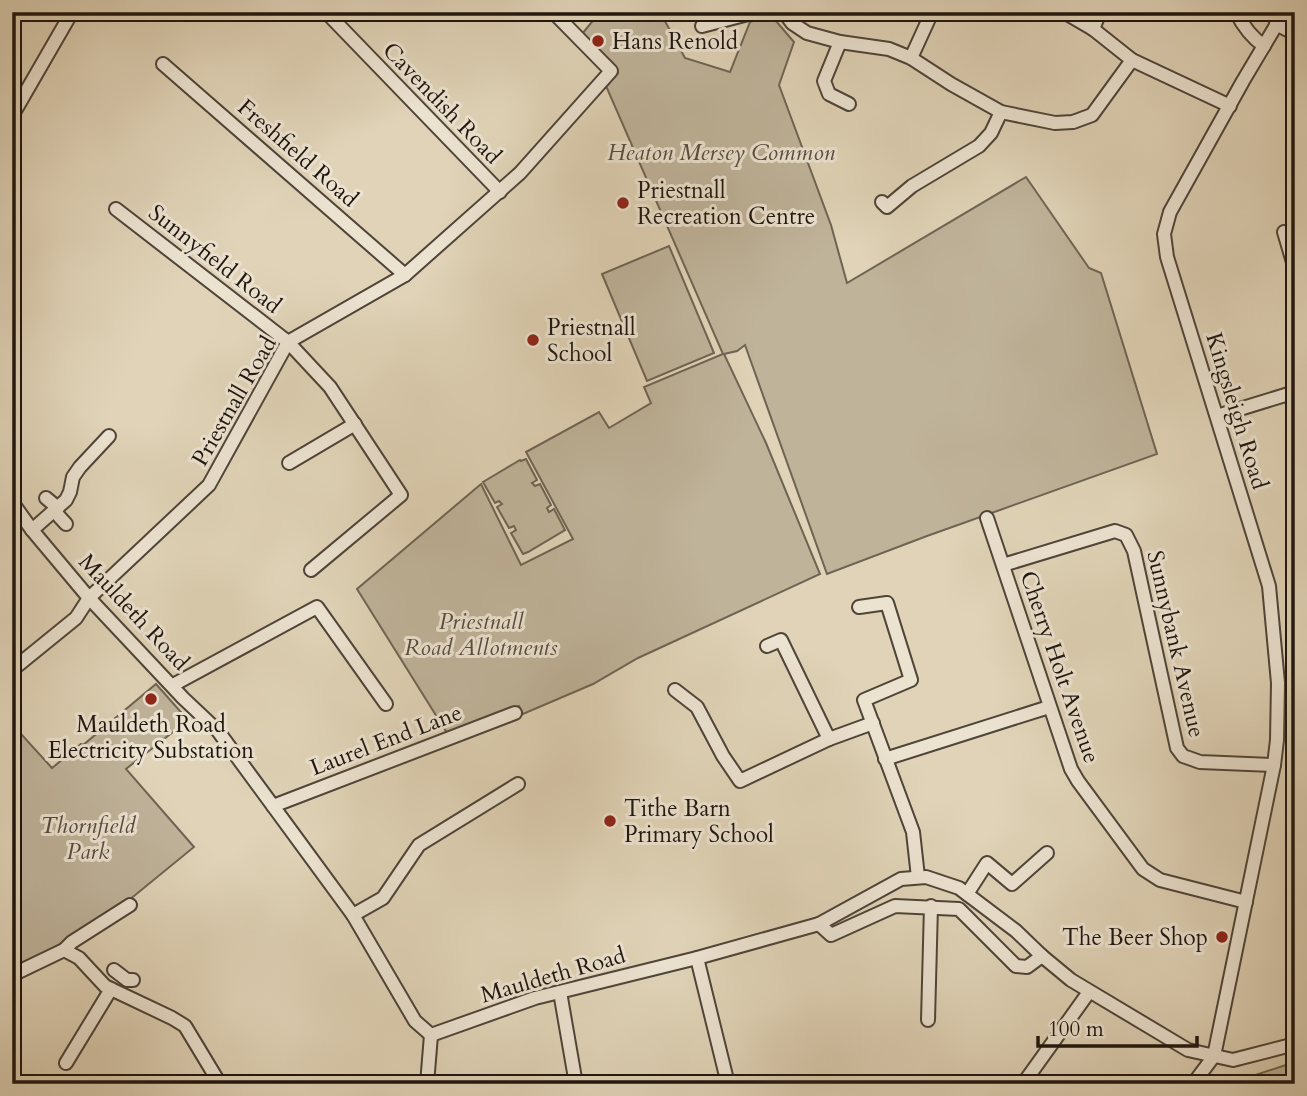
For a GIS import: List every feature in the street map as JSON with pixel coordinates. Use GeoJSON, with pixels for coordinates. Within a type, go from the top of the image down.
{"type":"FeatureCollection","features":[{"type":"Feature","properties":{"kind":"street"},"geometry":{"type":"LineString","coordinates":[[12,116],[72,12]]}},
{"type":"Feature","properties":{"kind":"street","name":"Cavendish Road"},"geometry":{"type":"LineString","coordinates":[[326,12],[500,192]]}},
{"type":"Feature","properties":{"kind":"street","name":"Priestnall Road"},"geometry":{"type":"LineString","coordinates":[[12,670],[76,618],[89,598],[209,485],[288,342],[405,275],[520,173],[611,71],[553,12]]}},
{"type":"Feature","properties":{"kind":"street"},"geometry":{"type":"LineString","coordinates":[[702,26],[756,12]]}},
{"type":"Feature","properties":{"kind":"street"},"geometry":{"type":"LineString","coordinates":[[783,12],[792,23],[807,33],[840,42],[889,49],[911,58],[1001,112],[1055,123],[1073,122],[1092,115],[1132,60]]}},
{"type":"Feature","properties":{"kind":"street"},"geometry":{"type":"LineString","coordinates":[[911,58],[932,12]]}},
{"type":"Feature","properties":{"kind":"street"},"geometry":{"type":"LineString","coordinates":[[1064,12],[1093,29],[1132,60],[1230,106]]}},
{"type":"Feature","properties":{"kind":"street"},"geometry":{"type":"LineString","coordinates":[[1093,29],[1100,12]]}},
{"type":"Feature","properties":{"kind":"street"},"geometry":{"type":"LineString","coordinates":[[1236,12],[1244,26],[1264,46]]}},
{"type":"Feature","properties":{"kind":"street","name":"Kingsleigh Road"},"geometry":{"type":"LineString","coordinates":[[1214,1056],[1274,765],[1278,683],[1269,586],[1167,257],[1164,234],[1170,212],[1284,12]]}},
{"type":"Feature","properties":{"kind":"street"},"geometry":{"type":"LineString","coordinates":[[1276,24],[1295,34]]}},
{"type":"Feature","properties":{"kind":"street"},"geometry":{"type":"LineString","coordinates":[[840,42],[824,81],[829,94],[849,104]]}},
{"type":"Feature","properties":{"kind":"street","name":"Freshfield Road"},"geometry":{"type":"LineString","coordinates":[[163,64],[405,275]]}},
{"type":"Feature","properties":{"kind":"street"},"geometry":{"type":"LineString","coordinates":[[884,204],[979,146],[991,133],[1001,112]]}},
{"type":"Feature","properties":{"kind":"street","name":"Sunnyfield Road"},"geometry":{"type":"LineString","coordinates":[[116,209],[288,342],[330,387],[401,495],[311,570]]}},
{"type":"Feature","properties":{"kind":"street"},"geometry":{"type":"LineString","coordinates":[[1284,232],[1295,269]]}},
{"type":"Feature","properties":{"kind":"street"},"geometry":{"type":"LineString","coordinates":[[1217,416],[1295,392]]}},
{"type":"Feature","properties":{"kind":"street"},"geometry":{"type":"LineString","coordinates":[[289,463],[355,424]]}},
{"type":"Feature","properties":{"kind":"street"},"geometry":{"type":"LineString","coordinates":[[32,530],[66,500],[79,467],[109,436]]}},
{"type":"Feature","properties":{"kind":"street"},"geometry":{"type":"LineString","coordinates":[[46,498],[66,524]]}},
{"type":"Feature","properties":{"kind":"street","name":"Mauldeth Road"},"geometry":{"type":"LineString","coordinates":[[12,502],[89,598],[218,731],[353,915],[415,1021],[431,1035],[535,998],[697,958],[819,924],[901,879],[918,877]]}},
{"type":"Feature","properties":{"kind":"street","name":"Cherry Holt Avenue"},"geometry":{"type":"LineString","coordinates":[[987,518],[1071,769],[1143,869],[1160,880],[1247,902]]}},
{"type":"Feature","properties":{"kind":"street","name":"Sunnybank Avenue"},"geometry":{"type":"LineString","coordinates":[[1003,565],[1115,531],[1126,535],[1134,551],[1177,748],[1183,756],[1200,762],[1274,765]]}},
{"type":"Feature","properties":{"kind":"street"},"geometry":{"type":"LineString","coordinates":[[859,607],[887,603],[911,680],[864,699],[913,832],[918,877],[959,888],[1016,931],[1071,980],[1188,1050],[1233,1060],[1295,1044]]}},
{"type":"Feature","properties":{"kind":"street"},"geometry":{"type":"LineString","coordinates":[[173,685],[317,607],[386,704]]}},
{"type":"Feature","properties":{"kind":"street"},"geometry":{"type":"LineString","coordinates":[[766,646],[781,640],[829,739]]}},
{"type":"Feature","properties":{"kind":"street"},"geometry":{"type":"LineString","coordinates":[[675,690],[697,707],[723,756],[740,781],[829,739],[873,723]]}},
{"type":"Feature","properties":{"kind":"street"},"geometry":{"type":"LineString","coordinates":[[885,759],[1049,707]]}},
{"type":"Feature","properties":{"kind":"street","name":"Laurel End Lane"},"geometry":{"type":"LineString","coordinates":[[272,806],[515,713]]}},
{"type":"Feature","properties":{"kind":"street"},"geometry":{"type":"LineString","coordinates":[[353,915],[383,898],[419,845],[518,784]]}},
{"type":"Feature","properties":{"kind":"street"},"geometry":{"type":"LineString","coordinates":[[967,894],[986,863],[1012,884],[1047,853]]}},
{"type":"Feature","properties":{"kind":"street"},"geometry":{"type":"LineString","coordinates":[[12,975],[64,950],[72,942],[130,905]]}},
{"type":"Feature","properties":{"kind":"street"},"geometry":{"type":"LineString","coordinates":[[819,924],[831,936],[895,906],[959,909],[1016,966],[1027,967],[1042,956]]}},
{"type":"Feature","properties":{"kind":"street"},"geometry":{"type":"LineString","coordinates":[[928,1020],[931,906]]}},
{"type":"Feature","properties":{"kind":"street"},"geometry":{"type":"LineString","coordinates":[[64,950],[79,958],[105,985],[185,1026],[220,1084]]}},
{"type":"Feature","properties":{"kind":"street"},"geometry":{"type":"LineString","coordinates":[[697,958],[728,1084]]}},
{"type":"Feature","properties":{"kind":"street"},"geometry":{"type":"LineString","coordinates":[[66,1063],[123,976]]}},
{"type":"Feature","properties":{"kind":"street"},"geometry":{"type":"LineString","coordinates":[[560,992],[576,1084]]}},
{"type":"Feature","properties":{"kind":"street"},"geometry":{"type":"LineString","coordinates":[[1023,1084],[1089,992]]}},
{"type":"Feature","properties":{"kind":"street"},"geometry":{"type":"LineString","coordinates":[[427,1084],[431,1035]]}},
{"type":"Feature","properties":{"kind":"street"},"geometry":{"type":"LineString","coordinates":[[1193,1084],[1214,1056]]}},
{"type":"Feature","properties":{"kind":"green space"},"geometry":{"type":"Polygon","coordinates":[[[600,12],[660,12],[685,58],[730,72],[750,22],[770,14],[794,42],[779,85],[831,225],[847,283],[1026,177],[1089,268],[1101,273],[1157,454],[827,574],[745,345],[737,351],[724,354],[766,443],[820,574],[638,658],[593,684],[523,714],[519,706],[447,733],[357,589],[481,484],[521,565],[573,539],[526,452],[599,412],[609,428],[651,403],[644,387],[723,354],[606,86],[618,73],[582,34],[600,12]]]}},
{"type":"Feature","properties":{"kind":"green space"},"geometry":{"type":"Polygon","coordinates":[[[669,246],[714,353],[647,381],[602,274],[669,246]]]}},
{"type":"Feature","properties":{"kind":"green space"},"geometry":{"type":"Polygon","coordinates":[[[526,459],[537,480],[532,483],[535,486],[540,484],[551,505],[547,508],[549,512],[554,509],[565,530],[523,554],[511,533],[516,530],[514,526],[509,528],[497,507],[502,504],[499,501],[495,503],[483,482],[526,459]]]}},
{"type":"Feature","properties":{"kind":"green space","name":"Thornfield Park"},"geometry":{"type":"Polygon","coordinates":[[[156,684],[188,720],[126,769],[194,847],[123,905],[14,971],[12,724],[52,768],[156,684]]]}},
{"type":"Feature","properties":{"kind":"green space"},"geometry":{"type":"Polygon","coordinates":[[[1295,1062],[1295,1084],[1228,1084],[1295,1062]]]}},
{"type":"Feature","properties":{"kind":"place","name":"Hans Renold"},"geometry":{"type":"Point","coordinates":[598,41]}},
{"type":"Feature","properties":{"kind":"place","name":"Priestnall Recreation Centre"},"geometry":{"type":"Point","coordinates":[623,203]}},
{"type":"Feature","properties":{"kind":"place","name":"Priestnall School"},"geometry":{"type":"Point","coordinates":[533,340]}},
{"type":"Feature","properties":{"kind":"place","name":"Mauldeth Road Electricity Substation"},"geometry":{"type":"Point","coordinates":[151,699]}},
{"type":"Feature","properties":{"kind":"place","name":"Tithe Barn Primary School"},"geometry":{"type":"Point","coordinates":[610,821]}},
{"type":"Feature","properties":{"kind":"place","name":"The Beer Shop"},"geometry":{"type":"Point","coordinates":[1222,937]}},
{"type":"Feature","properties":{"kind":"park label","name":"Heaton Mersey Common"},"geometry":{"type":"Point","coordinates":[721,152]}},
{"type":"Feature","properties":{"kind":"park label","name":"Priestnall Road Allotments"},"geometry":{"type":"Point","coordinates":[481,634]}}]}
